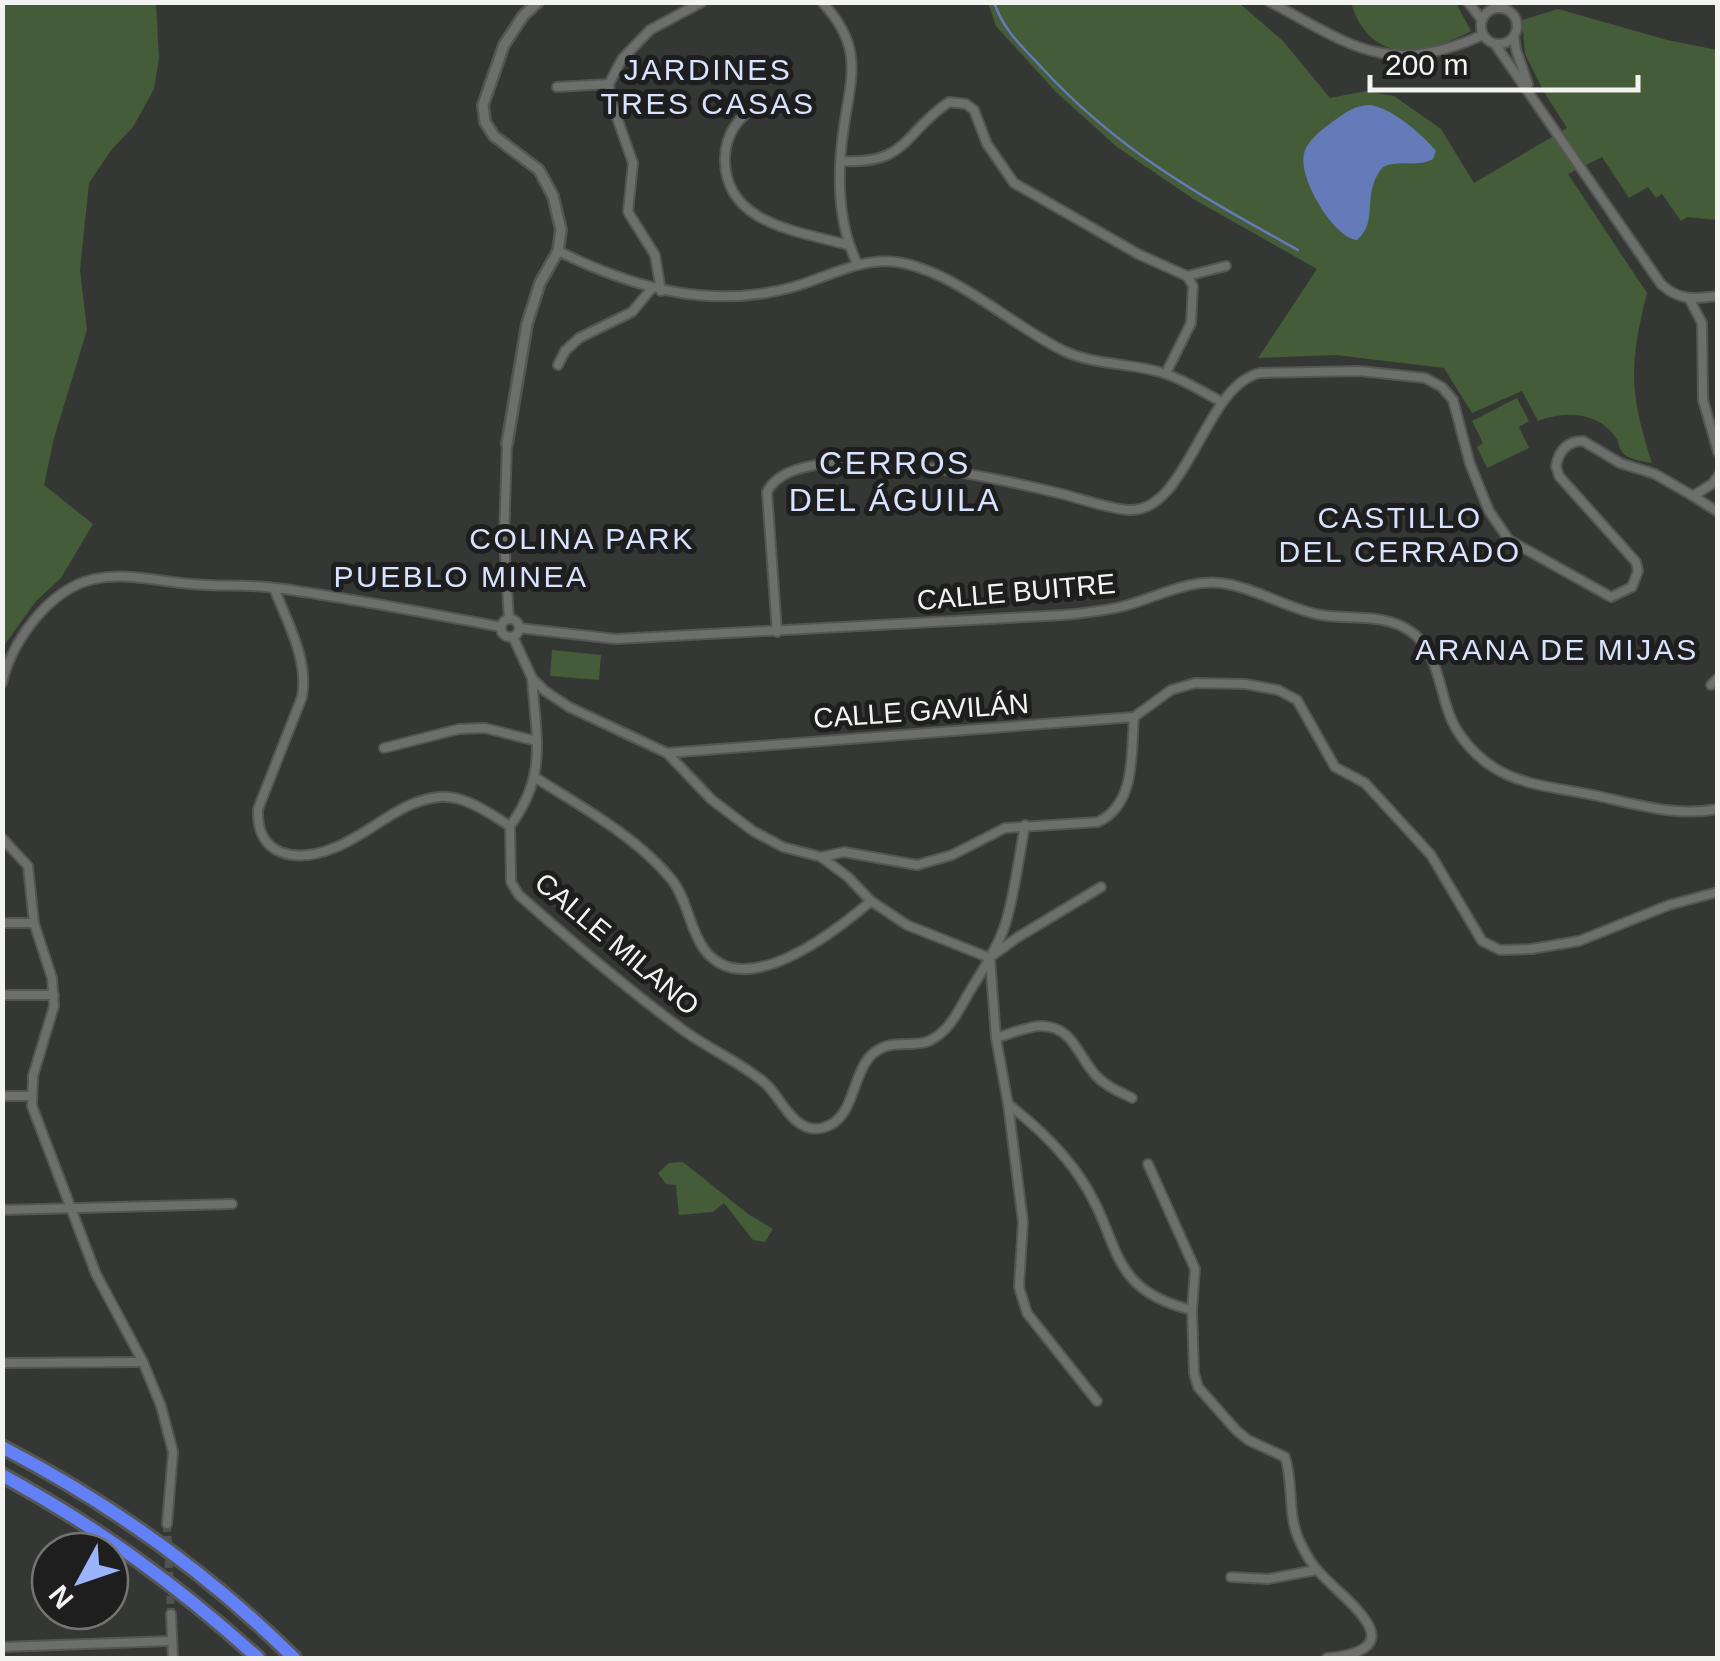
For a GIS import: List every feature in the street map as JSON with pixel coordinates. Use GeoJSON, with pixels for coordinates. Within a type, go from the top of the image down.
{"type":"FeatureCollection","features":[{"type":"Feature","properties":{"kind":"highway"},"geometry":{"type":"LineString","coordinates":[[2,1447],[58,1476],[142,1530],[216,1588],[294,1658]]}},
{"type":"Feature","properties":{"kind":"highway"},"geometry":{"type":"LineString","coordinates":[[2,1476],[60,1507],[136,1556],[258,1658]]}},
{"type":"Feature","properties":{"kind":"street"},"geometry":{"type":"LineString","coordinates":[[501,627],[509,619],[504,538],[508,444],[527,324],[540,283],[558,251],[561,230],[553,196],[539,170],[494,136],[485,122],[484,105],[504,45],[523,16],[538,2]]}},
{"type":"Feature","properties":{"kind":"street"},"geometry":{"type":"LineString","coordinates":[[558,365],[579,338],[632,312],[656,289],[654,254],[628,212],[632,163],[609,84],[622,59],[650,30],[702,2]]}},
{"type":"Feature","properties":{"kind":"street"},"geometry":{"type":"LineString","coordinates":[[822,2],[836,17],[853,67],[840,190],[848,244],[858,265]]}},
{"type":"Feature","properties":{"kind":"street"},"geometry":{"type":"LineString","coordinates":[[1270,2],[1346,43],[1382,55],[1429,55],[1483,35]]}},
{"type":"Feature","properties":{"kind":"street"},"geometry":{"type":"LineString","coordinates":[[1468,2],[1482,20],[1483,35],[1495,44],[1537,102],[1660,284],[1690,300],[1718,296]]}},
{"type":"Feature","properties":{"kind":"street"},"geometry":{"type":"LineString","coordinates":[[1492,2],[1516,18],[1514,36],[1523,73],[1537,102]]}},
{"type":"Feature","properties":{"kind":"street"},"geometry":{"type":"LineString","coordinates":[[1482,20],[1489,10],[1502,8]]}},
{"type":"Feature","properties":{"kind":"street"},"geometry":{"type":"LineString","coordinates":[[1495,44],[1506,43],[1514,36]]}},
{"type":"Feature","properties":{"kind":"street"},"geometry":{"type":"LineString","coordinates":[[557,88],[609,84]]}},
{"type":"Feature","properties":{"kind":"street"},"geometry":{"type":"LineString","coordinates":[[840,162],[881,160],[949,102],[966,104],[974,110],[1000,168],[1014,183],[1138,254],[1187,276],[1193,286],[1191,324],[1166,373]]}},
{"type":"Feature","properties":{"kind":"street"},"geometry":{"type":"LineString","coordinates":[[756,106],[742,115],[726,142],[727,179],[740,207],[782,227],[848,244]]}},
{"type":"Feature","properties":{"kind":"street"},"geometry":{"type":"LineString","coordinates":[[558,251],[614,276],[693,296],[755,295],[790,288],[858,265],[895,262],[916,268],[991,305],[1067,352],[1166,373],[1222,402]]}},
{"type":"Feature","properties":{"kind":"street"},"geometry":{"type":"LineString","coordinates":[[1187,276],[1226,266]]}},
{"type":"Feature","properties":{"kind":"street"},"geometry":{"type":"LineString","coordinates":[[1690,300],[1702,324],[1702,400],[1718,452]]}},
{"type":"Feature","properties":{"kind":"street"},"geometry":{"type":"LineString","coordinates":[[777,632],[768,492],[780,477],[814,464],[850,460],[922,467],[1049,490],[1131,510],[1152,504],[1186,465],[1222,402],[1239,382],[1260,373],[1360,372],[1433,382],[1453,400],[1470,464],[1489,511],[1509,540],[1612,598],[1632,587],[1638,571],[1636,562],[1560,476],[1556,466],[1562,449],[1583,441],[1620,463],[1655,474],[1718,512]]}},
{"type":"Feature","properties":{"kind":"street"},"geometry":{"type":"LineString","coordinates":[[1693,496],[1718,476]]}},
{"type":"Feature","properties":{"kind":"street"},"geometry":{"type":"LineString","coordinates":[[2,683],[6,668],[36,618],[75,586],[94,579],[156,578],[189,584],[274,588],[501,627]]}},
{"type":"Feature","properties":{"kind":"street","name":"CALLE BUITRE"},"geometry":{"type":"LineString","coordinates":[[520,628],[616,639],[777,632],[1098,611],[1181,587],[1226,584],[1309,612],[1379,619],[1408,629],[1428,650],[1448,714],[1458,731],[1486,763],[1504,774],[1539,787],[1660,810],[1718,809]]}},
{"type":"Feature","properties":{"kind":"street"},"geometry":{"type":"LineString","coordinates":[[274,588],[304,667],[305,682],[258,809],[257,826],[262,840],[284,854],[332,850],[402,808],[442,797],[459,799],[510,826],[536,778],[532,678],[513,637]]}},
{"type":"Feature","properties":{"kind":"street"},"geometry":{"type":"LineString","coordinates":[[509,619],[515,620],[520,628],[513,637]]}},
{"type":"Feature","properties":{"kind":"street"},"geometry":{"type":"LineString","coordinates":[[501,627],[504,635],[513,637]]}},
{"type":"Feature","properties":{"kind":"street"},"geometry":{"type":"LineString","coordinates":[[532,678],[569,707],[667,753],[712,800],[752,831],[783,846],[821,857],[871,901],[907,926],[990,958]]}},
{"type":"Feature","properties":{"kind":"street"},"geometry":{"type":"LineString","coordinates":[[821,857],[844,852],[917,865],[952,855],[1005,828],[1098,822],[1109,816],[1125,795],[1134,717],[1170,690],[1195,683],[1245,684],[1278,690],[1297,700],[1335,768],[1365,783],[1430,854],[1482,941],[1500,950],[1579,941],[1669,905],[1718,892]]}},
{"type":"Feature","properties":{"kind":"street","name":"CALLE GAVILÁN"},"geometry":{"type":"LineString","coordinates":[[667,753],[1134,717]]}},
{"type":"Feature","properties":{"kind":"street"},"geometry":{"type":"LineString","coordinates":[[384,748],[459,729],[485,728],[536,741]]}},
{"type":"Feature","properties":{"kind":"street"},"geometry":{"type":"LineString","coordinates":[[536,778],[646,855],[671,879],[686,901],[705,950],[718,963],[732,969],[748,970],[769,964],[808,947],[832,934],[871,901]]}},
{"type":"Feature","properties":{"kind":"street"},"geometry":{"type":"LineString","coordinates":[[1025,825],[1006,922],[990,958],[996,1038],[1020,1172],[1024,1222],[1019,1287],[1027,1313],[1097,1401]]}},
{"type":"Feature","properties":{"kind":"street","name":"CALLE MILANO"},"geometry":{"type":"LineString","coordinates":[[510,826],[511,882],[519,895],[635,994],[709,1049],[761,1080],[798,1123],[811,1128],[823,1128],[834,1122],[849,1104],[867,1059],[875,1052],[884,1046],[920,1044],[950,1026],[990,958]]}},
{"type":"Feature","properties":{"kind":"street"},"geometry":{"type":"LineString","coordinates":[[2,838],[28,866],[34,923],[54,995],[30,1096],[96,1274],[162,1406],[174,1452],[168,1524]]}},
{"type":"Feature","properties":{"kind":"street"},"geometry":{"type":"LineString","coordinates":[[990,958],[1101,887]]}},
{"type":"Feature","properties":{"kind":"street"},"geometry":{"type":"LineString","coordinates":[[2,923],[34,923]]}},
{"type":"Feature","properties":{"kind":"street"},"geometry":{"type":"LineString","coordinates":[[2,995],[54,995]]}},
{"type":"Feature","properties":{"kind":"street"},"geometry":{"type":"LineString","coordinates":[[996,1038],[1038,1026],[1066,1034],[1093,1073],[1106,1085],[1132,1098]]}},
{"type":"Feature","properties":{"kind":"street"},"geometry":{"type":"LineString","coordinates":[[2,1096],[30,1096]]}},
{"type":"Feature","properties":{"kind":"street"},"geometry":{"type":"LineString","coordinates":[[1008,1104],[1043,1132],[1079,1176],[1130,1279],[1146,1294],[1192,1310]]}},
{"type":"Feature","properties":{"kind":"street"},"geometry":{"type":"LineString","coordinates":[[1148,1164],[1195,1269],[1192,1310],[1198,1387],[1248,1440],[1285,1457],[1290,1473],[1290,1513],[1298,1540],[1316,1570],[1367,1617],[1372,1630],[1364,1650],[1353,1656],[1327,1658]]}},
{"type":"Feature","properties":{"kind":"street"},"geometry":{"type":"LineString","coordinates":[[2,1210],[232,1204]]}},
{"type":"Feature","properties":{"kind":"street"},"geometry":{"type":"LineString","coordinates":[[2,1362],[143,1362]]}},
{"type":"Feature","properties":{"kind":"street"},"geometry":{"type":"LineString","coordinates":[[1231,1578],[1268,1579],[1316,1570]]}},
{"type":"Feature","properties":{"kind":"street"},"geometry":{"type":"LineString","coordinates":[[171,1614],[173,1658]]}},
{"type":"Feature","properties":{"kind":"street"},"geometry":{"type":"LineString","coordinates":[[2,1647],[170,1641]]}},
{"type":"Feature","properties":{"kind":"green space"},"geometry":{"type":"Polygon","coordinates":[[[3,2],[156,3],[159,58],[154,89],[133,127],[89,183],[80,270],[87,330],[44,485],[93,524],[61,578],[36,601],[3,647],[3,2]]]}},
{"type":"Feature","properties":{"kind":"green space"},"geometry":{"type":"Polygon","coordinates":[[[988,3],[1239,3],[1283,41],[1330,98],[1366,91],[1394,96],[1441,129],[1474,183],[1567,128],[1525,54],[1522,20],[1558,9],[1717,50],[1717,220],[1687,217],[1681,221],[1662,194],[1656,198],[1648,187],[1629,198],[1602,157],[1568,174],[1647,293],[1634,378],[1652,463],[1625,455],[1609,429],[1590,418],[1569,415],[1538,421],[1522,391],[1472,413],[1444,368],[1336,355],[1258,358],[1317,269],[1195,200],[1117,147],[1056,92],[996,26],[988,3]]]}},
{"type":"Feature","properties":{"kind":"green space"},"geometry":{"type":"Polygon","coordinates":[[[1351,3],[1456,3],[1471,31],[1435,46],[1400,50],[1371,37],[1351,3]]]}},
{"type":"Feature","properties":{"kind":"green space"},"geometry":{"type":"Polygon","coordinates":[[[1517,398],[1529,421],[1519,427],[1529,448],[1487,468],[1477,447],[1483,443],[1472,421],[1517,398]]]}},
{"type":"Feature","properties":{"kind":"green space"},"geometry":{"type":"Polygon","coordinates":[[[552,650],[601,655],[599,680],[550,676],[552,650]]]}},
{"type":"Feature","properties":{"kind":"green space"},"geometry":{"type":"Polygon","coordinates":[[[683,1162],[773,1229],[765,1242],[753,1240],[724,1203],[713,1212],[679,1215],[676,1185],[666,1184],[658,1173],[669,1163],[683,1162]]]}},
{"type":"Feature","properties":{"kind":"water"},"geometry":{"type":"Polygon","coordinates":[[[1370,105],[1406,123],[1436,151],[1427,162],[1383,167],[1372,187],[1368,224],[1357,240],[1338,229],[1320,205],[1307,177],[1304,154],[1312,139],[1331,123],[1351,110],[1370,105]]]}},
{"type":"Feature","properties":{"kind":"waterway"},"geometry":{"type":"LineString","coordinates":[[994,2],[1021,46],[1102,125],[1163,171],[1298,250]]}},
{"type":"Feature","properties":{"kind":"tunnel"},"geometry":{"type":"LineString","coordinates":[[167,1524],[171,1614]]}},
{"type":"Feature","properties":{"kind":"district","name":"JARDINES TRES CASAS"},"geometry":{"type":"Point","coordinates":[708,86]}},
{"type":"Feature","properties":{"kind":"district","name":"CERROS DEL ÁGUILA"},"geometry":{"type":"Point","coordinates":[895,482]}},
{"type":"Feature","properties":{"kind":"district","name":"CASTILLO DEL CERRADO"},"geometry":{"type":"Point","coordinates":[1400,534]}},
{"type":"Feature","properties":{"kind":"district","name":"COLINA PARK"},"geometry":{"type":"Point","coordinates":[582,538]}},
{"type":"Feature","properties":{"kind":"district","name":"PUEBLO MINEA"},"geometry":{"type":"Point","coordinates":[461,576]}},
{"type":"Feature","properties":{"kind":"district","name":"ARANA DE MIJAS"},"geometry":{"type":"Point","coordinates":[1557,649]}}]}
